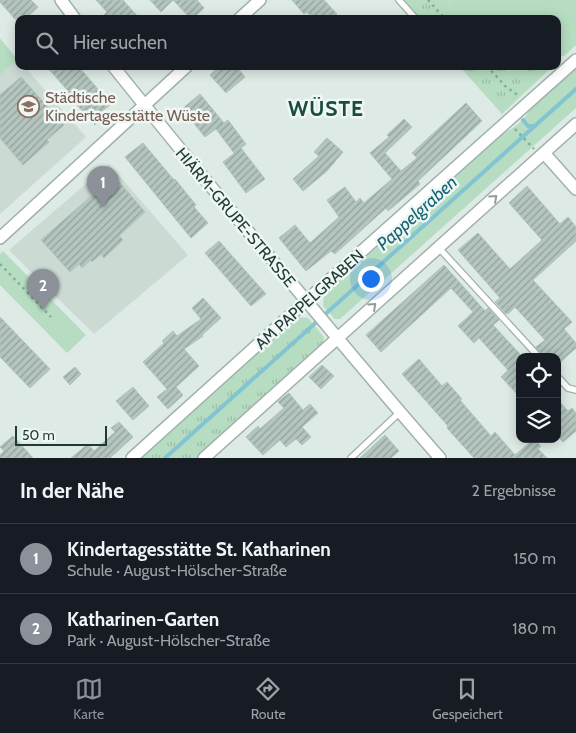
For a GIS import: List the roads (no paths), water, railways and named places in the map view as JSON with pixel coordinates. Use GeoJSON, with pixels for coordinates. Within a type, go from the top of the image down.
{"type":"FeatureCollection","features":[{"type":"Feature","properties":{"kind":"street"},"geometry":{"type":"LineString","coordinates":[[60,0],[73,15]]}},
{"type":"Feature","properties":{"kind":"street"},"geometry":{"type":"LineString","coordinates":[[243,15],[260,0]]}},
{"type":"Feature","properties":{"kind":"street","name":"AM PAPPELGRABEN"},"geometry":{"type":"LineString","coordinates":[[132,458],[309,304],[576,60]]}},
{"type":"Feature","properties":{"kind":"street","name":"HIÄRM-GRUPE-STRASSE"},"geometry":{"type":"LineString","coordinates":[[116,70],[337,339],[440,458]]}},
{"type":"Feature","properties":{"kind":"street"},"geometry":{"type":"LineString","coordinates":[[0,238],[183,70]]}},
{"type":"Feature","properties":{"kind":"street"},"geometry":{"type":"LineString","coordinates":[[204,458],[576,124]]}},
{"type":"Feature","properties":{"kind":"street"},"geometry":{"type":"LineString","coordinates":[[544,153],[576,189]]}},
{"type":"Feature","properties":{"kind":"lane"},"geometry":{"type":"LineString","coordinates":[[399,0],[412,15]]}},
{"type":"Feature","properties":{"kind":"lane"},"geometry":{"type":"LineString","coordinates":[[438,248],[535,353]]}},
{"type":"Feature","properties":{"kind":"lane"},"geometry":{"type":"LineString","coordinates":[[561,380],[568,388],[576,390]]}},
{"type":"Feature","properties":{"kind":"lane"},"geometry":{"type":"LineString","coordinates":[[351,458],[400,412]]}},
{"type":"Feature","properties":{"kind":"waterway","name":"Pappelgraben"},"geometry":{"type":"LineString","coordinates":[[165,458],[576,89]]}},
{"type":"Feature","properties":{"kind":"waterway"},"geometry":{"type":"LineString","coordinates":[[523,120],[528,126],[535,126]]}},
{"type":"Feature","properties":{"kind":"place","name":"Städtische Kindertagesstätte Wüste"},"geometry":{"type":"Point","coordinates":[29,106]}},
{"type":"Feature","properties":{"kind":"place","name":"Kindertagesstätte St. Katharinen"},"geometry":{"type":"Point","coordinates":[103,207]}},
{"type":"Feature","properties":{"kind":"place","name":"Katharinen-Garten"},"geometry":{"type":"Point","coordinates":[43,310]}},
{"type":"Feature","properties":{"kind":"district","name":"WÜSTE"},"geometry":{"type":"Point","coordinates":[326,109]}}]}
